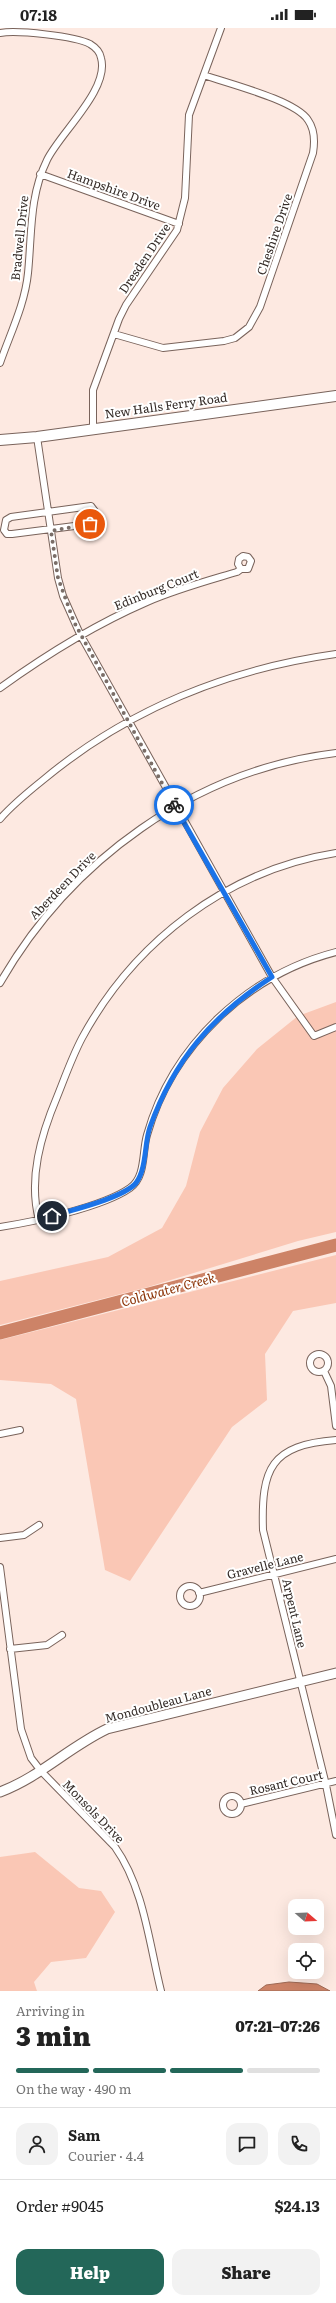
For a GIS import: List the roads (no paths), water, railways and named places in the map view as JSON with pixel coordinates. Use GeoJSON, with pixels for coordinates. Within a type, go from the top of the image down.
{"type":"FeatureCollection","features":[{"type":"Feature","properties":{"kind":"main road","name":"New Halls Ferry Road"},"geometry":{"type":"LineString","coordinates":[[0,440],[37,437],[336,396]]}},
{"type":"Feature","properties":{"kind":"street","name":"Dresden Drive"},"geometry":{"type":"LineString","coordinates":[[93,429],[93,390],[126,305],[172,240],[179,224],[185,198],[189,115],[221,28]]}},
{"type":"Feature","properties":{"kind":"street","name":"Bradwell Drive"},"geometry":{"type":"LineString","coordinates":[[0,33],[22,32],[81,41],[96,48],[101,57],[101,74],[94,90],[48,158],[40,174],[33,200],[28,274],[24,292],[0,363]]}},
{"type":"Feature","properties":{"kind":"street","name":"Cheshire Drive"},"geometry":{"type":"LineString","coordinates":[[114,334],[145,344],[168,348],[224,341],[235,338],[249,327],[260,307],[313,153],[315,140],[309,120],[296,108],[204,75]]}},
{"type":"Feature","properties":{"kind":"street","name":"Hampshire Drive"},"geometry":{"type":"LineString","coordinates":[[40,174],[179,224]]}},
{"type":"Feature","properties":{"kind":"street"},"geometry":{"type":"LineString","coordinates":[[37,437],[58,578],[63,596],[80,634],[272,977],[314,1036],[336,1027]]}},
{"type":"Feature","properties":{"kind":"street"},"geometry":{"type":"LineString","coordinates":[[91,506],[97,514],[95,520],[90,524],[51,531],[7,534],[4,530],[6,520],[11,517],[49,510],[91,506]]}},
{"type":"Feature","properties":{"kind":"street","name":"Edinburg Court"},"geometry":{"type":"LineString","coordinates":[[0,688],[40,659],[80,634],[147,602],[200,582],[237,572],[241,569]]}},
{"type":"Feature","properties":{"kind":"street"},"geometry":{"type":"LineString","coordinates":[[0,819],[61,765],[128,721],[177,697],[226,678],[275,665],[336,654]]}},
{"type":"Feature","properties":{"kind":"street","name":"Aberdeen Drive"},"geometry":{"type":"LineString","coordinates":[[0,983],[37,926],[70,888],[127,838],[176,807],[214,788],[257,771],[298,760],[336,753]]}},
{"type":"Feature","properties":{"kind":"street"},"geometry":{"type":"LineString","coordinates":[[39,1220],[34,1191],[40,1147],[54,1105],[82,1038],[105,1000],[135,963],[180,922],[225,891],[280,868],[336,852]]}},
{"type":"Feature","properties":{"kind":"street"},"geometry":{"type":"LineString","coordinates":[[0,1227],[39,1220],[101,1201],[130,1188],[136,1182],[141,1173],[147,1135],[160,1100],[187,1053],[222,1015],[249,992],[272,977],[304,963],[336,952]]}},
{"type":"Feature","properties":{"kind":"street"},"geometry":{"type":"LineString","coordinates":[[324,1371],[331,1386],[336,1426]]}},
{"type":"Feature","properties":{"kind":"street"},"geometry":{"type":"LineString","coordinates":[[0,1434],[20,1430]]}},
{"type":"Feature","properties":{"kind":"street","name":"Arpent Lane"},"geometry":{"type":"LineString","coordinates":[[336,1440],[295,1447],[276,1460],[269,1473],[263,1496],[264,1530],[299,1681],[326,1785],[336,1835]]}},
{"type":"Feature","properties":{"kind":"street"},"geometry":{"type":"LineString","coordinates":[[0,1538],[24,1535],[39,1525]]}},
{"type":"Feature","properties":{"kind":"street","name":"Gravelle Lane"},"geometry":{"type":"LineString","coordinates":[[199,1593],[274,1573],[336,1559]]}},
{"type":"Feature","properties":{"kind":"street","name":"Monsols Drive"},"geometry":{"type":"LineString","coordinates":[[0,1567],[21,1729],[31,1758],[41,1771],[115,1847],[123,1859],[136,1889],[161,1991]]}},
{"type":"Feature","properties":{"kind":"street"},"geometry":{"type":"LineString","coordinates":[[10,1649],[47,1645],[62,1635]]}},
{"type":"Feature","properties":{"kind":"street","name":"Mondoubleau Lane"},"geometry":{"type":"LineString","coordinates":[[0,1792],[41,1771],[90,1737],[107,1729],[336,1673]]}},
{"type":"Feature","properties":{"kind":"street","name":"Rosant Court"},"geometry":{"type":"LineString","coordinates":[[241,1804],[326,1785],[336,1781]]}},
{"type":"Feature","properties":{"kind":"waterway","name":"Coldwater Creek"},"geometry":{"type":"LineString","coordinates":[[0,1333],[336,1245]]}}]}
